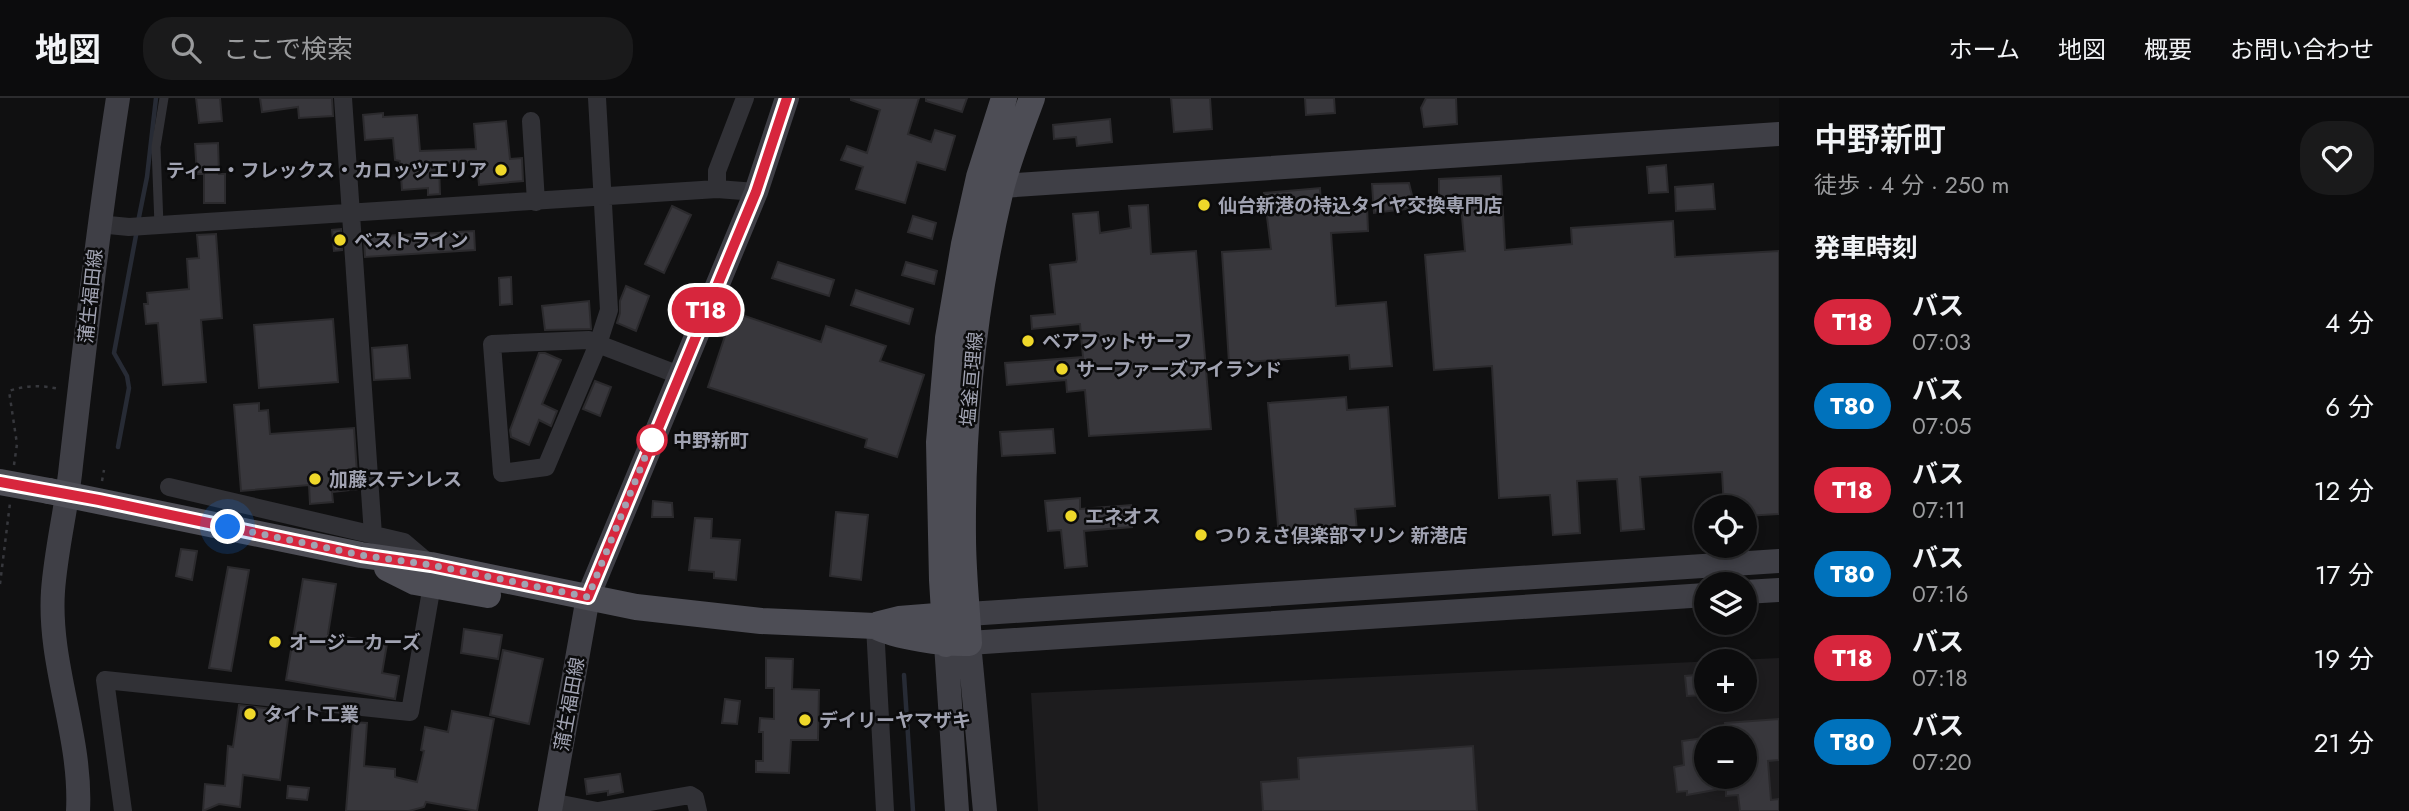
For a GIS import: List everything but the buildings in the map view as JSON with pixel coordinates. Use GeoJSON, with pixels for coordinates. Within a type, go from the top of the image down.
{"type":"FeatureCollection","features":[{"type":"Feature","properties":{"kind":"main road","name":"塩釜亘理線"},"geometry":{"type":"LineString","coordinates":[[958,643],[939,442],[948,338],[964,244],[979,177],[1004,98]]}},
{"type":"Feature","properties":{"kind":"main road","name":"塩釜亘理線"},"geometry":{"type":"LineString","coordinates":[[956,614],[963,538],[967,408],[973,342],[1002,186],[1032,98]]}},
{"type":"Feature","properties":{"kind":"main road"},"geometry":{"type":"LineString","coordinates":[[8,483],[367,545],[433,576],[460,583],[469,592],[552,607],[588,597]]}},
{"type":"Feature","properties":{"kind":"main road"},"geometry":{"type":"LineString","coordinates":[[431,575],[588,597],[636,607],[761,621],[915,627],[958,643]]}},
{"type":"Feature","properties":{"kind":"main road"},"geometry":{"type":"LineString","coordinates":[[915,627],[956,614]]}},
{"type":"Feature","properties":{"kind":"street","name":"蒲生福田線"},"geometry":{"type":"LineString","coordinates":[[78,811],[77,759],[56,646],[53,615],[58,493],[80,393],[98,224],[118,98]]}},
{"type":"Feature","properties":{"kind":"street"},"geometry":{"type":"LineString","coordinates":[[169,487],[367,545],[343,98]]}},
{"type":"Feature","properties":{"kind":"street"},"geometry":{"type":"LineString","coordinates":[[597,98],[609,310],[598,344],[546,467],[502,473],[492,344],[589,340],[598,344],[679,375]]}},
{"type":"Feature","properties":{"kind":"street"},"geometry":{"type":"LineString","coordinates":[[717,189],[718,171],[745,98]]}},
{"type":"Feature","properties":{"kind":"street","name":"蒲生福田線"},"geometry":{"type":"LineString","coordinates":[[551,806],[588,597],[756,192],[787,98]]}},
{"type":"Feature","properties":{"kind":"street"},"geometry":{"type":"LineString","coordinates":[[531,121],[536,202]]}},
{"type":"Feature","properties":{"kind":"street"},"geometry":{"type":"LineString","coordinates":[[1002,186],[1779,134]]}},
{"type":"Feature","properties":{"kind":"street"},"geometry":{"type":"LineString","coordinates":[[98,224],[129,227],[717,189],[756,192]]}},
{"type":"Feature","properties":{"kind":"street"},"geometry":{"type":"LineString","coordinates":[[956,614],[1779,561]]}},
{"type":"Feature","properties":{"kind":"street"},"geometry":{"type":"LineString","coordinates":[[123,811],[105,680],[410,712],[431,575]]}},
{"type":"Feature","properties":{"kind":"street"},"geometry":{"type":"LineString","coordinates":[[1757,591],[1779,590]]}},
{"type":"Feature","properties":{"kind":"street"},"geometry":{"type":"LineString","coordinates":[[958,643],[1694,596]]}},
{"type":"Feature","properties":{"kind":"street"},"geometry":{"type":"LineString","coordinates":[[881,626],[885,811]]}},
{"type":"Feature","properties":{"kind":"street"},"geometry":{"type":"LineString","coordinates":[[957,811],[958,643]]}},
{"type":"Feature","properties":{"kind":"street"},"geometry":{"type":"LineString","coordinates":[[958,643],[985,811]]}},
{"type":"Feature","properties":{"kind":"street"},"geometry":{"type":"LineString","coordinates":[[551,806],[597,811],[690,795],[695,798],[698,811]]}},
{"type":"Feature","properties":{"kind":"lane"},"geometry":{"type":"LineString","coordinates":[[154,225],[156,147],[164,98]]}},
{"type":"Feature","properties":{"kind":"path"},"geometry":{"type":"LineString","coordinates":[[0,584],[8,483],[16,444],[9,391],[41,385],[80,393]]}},
{"type":"Feature","properties":{"kind":"path"},"geometry":{"type":"LineString","coordinates":[[102,484],[104,470]]}},
{"type":"Feature","properties":{"kind":"shaded area"},"geometry":{"type":"Polygon","coordinates":[[[1779,658],[1779,811],[1038,811],[1031,693],[1694,662],[1694,712],[1757,712],[1757,659],[1779,658]]]}},
{"type":"Feature","properties":{"kind":"waterway"},"geometry":{"type":"LineString","coordinates":[[138,222],[147,177],[156,98]]}},
{"type":"Feature","properties":{"kind":"waterway"},"geometry":{"type":"LineString","coordinates":[[118,447],[129,388],[127,376],[114,353],[137,230]]}},
{"type":"Feature","properties":{"kind":"waterway"},"geometry":{"type":"LineString","coordinates":[[904,675],[913,811]]}},
{"type":"Feature","properties":{"kind":"bus line","name":"T18"},"geometry":{"type":"LineString","coordinates":[[0,482],[361,555],[431,565],[588,597],[756,192],[787,98]]}},
{"type":"Feature","properties":{"kind":"place","name":"ティー・フレックス・カロッツエリア"},"geometry":{"type":"Point","coordinates":[501,170]}},
{"type":"Feature","properties":{"kind":"place","name":"仙台新港の持込タイヤ交換専門店"},"geometry":{"type":"Point","coordinates":[1204,205]}},
{"type":"Feature","properties":{"kind":"place","name":"ベストライン"},"geometry":{"type":"Point","coordinates":[340,240]}},
{"type":"Feature","properties":{"kind":"place","name":"ベアフットサーフ"},"geometry":{"type":"Point","coordinates":[1028,341]}},
{"type":"Feature","properties":{"kind":"place","name":"サーファーズアイランド"},"geometry":{"type":"Point","coordinates":[1062,369]}},
{"type":"Feature","properties":{"kind":"place","name":"中野新町"},"geometry":{"type":"Point","coordinates":[652,440]}},
{"type":"Feature","properties":{"kind":"place","name":"加藤ステンレス"},"geometry":{"type":"Point","coordinates":[315,479]}},
{"type":"Feature","properties":{"kind":"place","name":"エネオス"},"geometry":{"type":"Point","coordinates":[1071,516]}},
{"type":"Feature","properties":{"kind":"place","name":"つりえさ倶楽部マリン 新港店"},"geometry":{"type":"Point","coordinates":[1201,535]}},
{"type":"Feature","properties":{"kind":"place","name":"オージーカーズ"},"geometry":{"type":"Point","coordinates":[275,642]}},
{"type":"Feature","properties":{"kind":"place","name":"タイト工業"},"geometry":{"type":"Point","coordinates":[250,714]}},
{"type":"Feature","properties":{"kind":"place","name":"デイリーヤマザキ"},"geometry":{"type":"Point","coordinates":[805,720]}},
{"type":"Feature","properties":{"kind":"route"},"geometry":{"type":"LineString","coordinates":[[228,527],[588,597],[652,440]]}}]}
